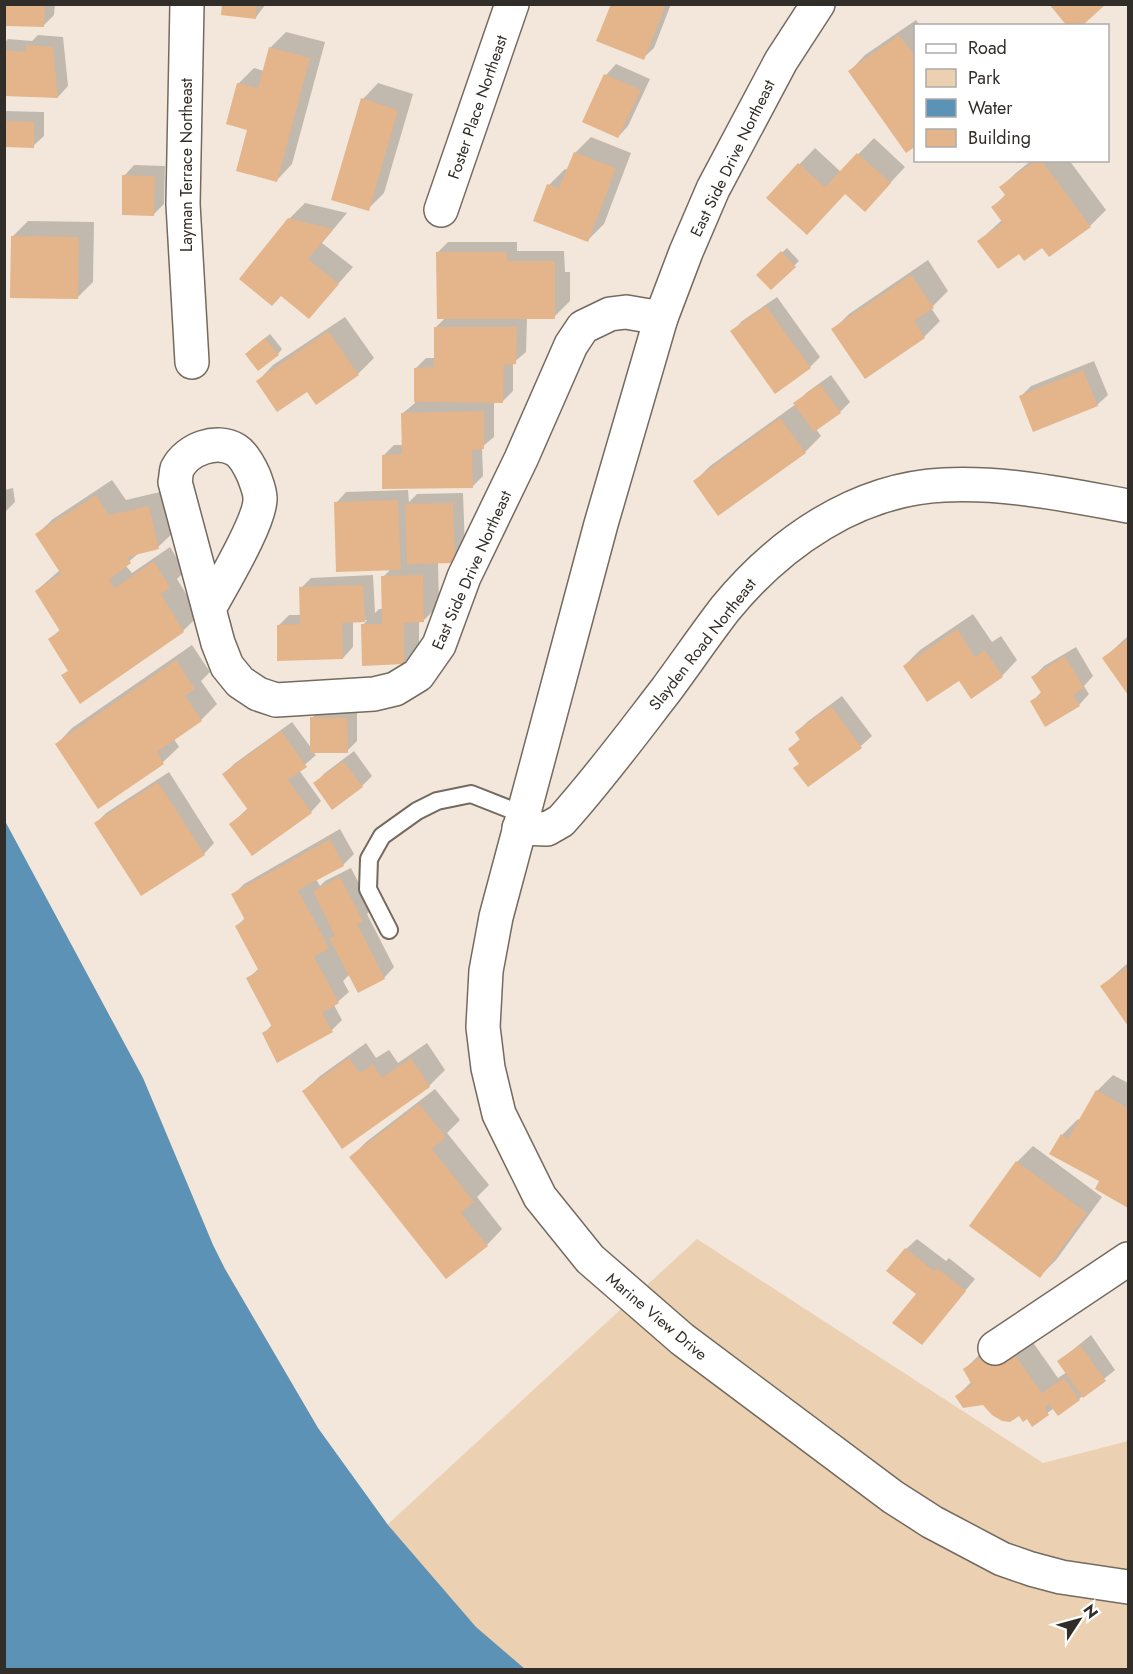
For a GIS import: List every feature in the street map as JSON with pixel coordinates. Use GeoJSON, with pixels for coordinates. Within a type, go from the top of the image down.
{"type":"FeatureCollection","features":[{"type":"Feature","properties":{"kind":"street","name":"Layman Terrace Northeast"},"geometry":{"type":"LineString","coordinates":[[187,4],[183,204],[192,362]]}},
{"type":"Feature","properties":{"kind":"street","name":"Foster Place Northeast"},"geometry":{"type":"LineString","coordinates":[[441,210],[512,4]]}},
{"type":"Feature","properties":{"kind":"street","name":"East Side Drive Northeast"},"geometry":{"type":"LineString","coordinates":[[521,821],[601,524],[661,318],[713,189],[781,62],[818,4]]}},
{"type":"Feature","properties":{"kind":"street","name":"East Side Drive Northeast"},"geometry":{"type":"LineString","coordinates":[[209,609],[227,666],[240,682],[258,694],[276,700],[374,694],[394,689],[418,675],[439,645],[464,578],[521,459],[571,345],[583,327],[610,314],[626,312],[661,318]]}},
{"type":"Feature","properties":{"kind":"street","name":"Slayden Road Northeast"},"geometry":{"type":"LineString","coordinates":[[521,821],[547,829],[561,822],[745,587],[787,547],[828,519],[875,499],[942,485],[988,484],[1017,487],[1128,506]]}},
{"type":"Feature","properties":{"kind":"street","name":"Marine View Drive"},"geometry":{"type":"LineString","coordinates":[[521,821],[496,917],[486,970],[483,1027],[488,1068],[499,1114],[540,1197],[590,1259],[640,1305],[893,1497],[932,1522],[1002,1559],[1061,1577],[1128,1587]]}},
{"type":"Feature","properties":{"kind":"street"},"geometry":{"type":"LineString","coordinates":[[995,1348],[1128,1259]]}},
{"type":"Feature","properties":{"kind":"lane"},"geometry":{"type":"LineString","coordinates":[[389,930],[368,889],[369,859],[382,836],[417,811],[437,801],[471,794],[521,821]]}},
{"type":"Feature","properties":{"kind":"green space"},"geometry":{"type":"Polygon","coordinates":[[[4,821],[143,1078],[225,1269],[318,1428],[387,1525],[697,1239],[1043,1463],[1128,1441],[1128,1669],[322,1669],[4,821]]]}},
{"type":"Feature","properties":{"kind":"water"},"geometry":{"type":"Polygon","coordinates":[[[5,821],[143,1078],[225,1269],[318,1428],[388,1525],[476,1627],[525,1669],[5,1669],[5,821]]]}},
{"type":"Feature","properties":{"kind":"building"},"geometry":{"type":"Polygon","coordinates":[[[5,4],[45,4],[44,27],[5,26],[5,4]]]}},
{"type":"Feature","properties":{"kind":"building"},"geometry":{"type":"Polygon","coordinates":[[[222,4],[257,4],[256,19],[221,15],[222,4]]]}},
{"type":"Feature","properties":{"kind":"building"},"geometry":{"type":"Polygon","coordinates":[[[611,4],[666,4],[644,60],[596,41],[611,4]]]}},
{"type":"Feature","properties":{"kind":"building"},"geometry":{"type":"Polygon","coordinates":[[[1049,4],[1106,4],[1084,24],[1065,24],[1049,4]]]}},
{"type":"Feature","properties":{"kind":"building"},"geometry":{"type":"Polygon","coordinates":[[[899,35],[914,54],[914,147],[906,153],[848,71],[899,35]]]}},
{"type":"Feature","properties":{"kind":"building"},"geometry":{"type":"Polygon","coordinates":[[[26,45],[53,47],[58,98],[4,96],[4,50],[26,52],[26,45]]]}},
{"type":"Feature","properties":{"kind":"building"},"geometry":{"type":"Polygon","coordinates":[[[269,47],[310,58],[277,182],[236,171],[247,130],[226,124],[237,83],[258,88],[269,47]]]}},
{"type":"Feature","properties":{"kind":"building"},"geometry":{"type":"Polygon","coordinates":[[[604,74],[641,90],[618,138],[582,122],[604,74]]]}},
{"type":"Feature","properties":{"kind":"building"},"geometry":{"type":"Polygon","coordinates":[[[361,98],[398,110],[369,211],[331,200],[361,98]]]}},
{"type":"Feature","properties":{"kind":"building"},"geometry":{"type":"Polygon","coordinates":[[[4,121],[34,122],[34,148],[4,147],[4,121]]]}},
{"type":"Feature","properties":{"kind":"building"},"geometry":{"type":"Polygon","coordinates":[[[574,152],[616,168],[588,242],[533,221],[547,184],[559,188],[574,152]]]}},
{"type":"Feature","properties":{"kind":"building"},"geometry":{"type":"Polygon","coordinates":[[[857,153],[891,183],[865,212],[845,194],[807,235],[766,198],[798,163],[825,187],[857,153]]]}},
{"type":"Feature","properties":{"kind":"building"},"geometry":{"type":"Polygon","coordinates":[[[1033,162],[1042,162],[1091,227],[1049,257],[1042,248],[1024,261],[1019,254],[998,269],[977,241],[1003,223],[991,207],[1006,196],[999,187],[1033,162]]]}},
{"type":"Feature","properties":{"kind":"building"},"geometry":{"type":"Polygon","coordinates":[[[122,175],[155,176],[154,216],[122,215],[122,175]]]}},
{"type":"Feature","properties":{"kind":"building"},"geometry":{"type":"Polygon","coordinates":[[[288,218],[333,229],[308,259],[339,284],[309,319],[281,296],[272,306],[239,279],[288,218]]]}},
{"type":"Feature","properties":{"kind":"building"},"geometry":{"type":"Polygon","coordinates":[[[11,236],[79,237],[78,299],[10,298],[11,236]]]}},
{"type":"Feature","properties":{"kind":"building"},"geometry":{"type":"Polygon","coordinates":[[[781,251],[796,267],[771,290],[756,275],[781,251]]]}},
{"type":"Feature","properties":{"kind":"building"},"geometry":{"type":"Polygon","coordinates":[[[436,252],[507,252],[507,261],[555,261],[555,319],[437,319],[436,252]]]}},
{"type":"Feature","properties":{"kind":"building"},"geometry":{"type":"Polygon","coordinates":[[[911,275],[934,308],[914,321],[925,338],[865,379],[831,329],[911,275]]]}},
{"type":"Feature","properties":{"kind":"building"},"geometry":{"type":"Polygon","coordinates":[[[766,306],[811,368],[775,394],[730,331],[766,306]]]}},
{"type":"Feature","properties":{"kind":"building"},"geometry":{"type":"Polygon","coordinates":[[[434,327],[517,327],[516,364],[504,365],[503,403],[414,402],[414,368],[434,367],[434,327]]]}},
{"type":"Feature","properties":{"kind":"building"},"geometry":{"type":"Polygon","coordinates":[[[328,331],[359,375],[316,405],[307,392],[277,412],[256,381],[328,331]]]}},
{"type":"Feature","properties":{"kind":"building"},"geometry":{"type":"Polygon","coordinates":[[[265,338],[279,355],[258,371],[245,354],[265,338]]]}},
{"type":"Feature","properties":{"kind":"building"},"geometry":{"type":"Polygon","coordinates":[[[1083,370],[1098,406],[1033,432],[1019,396],[1083,370]]]}},
{"type":"Feature","properties":{"kind":"building"},"geometry":{"type":"Polygon","coordinates":[[[820,384],[841,413],[814,432],[793,403],[820,384]]]}},
{"type":"Feature","properties":{"kind":"building"},"geometry":{"type":"Polygon","coordinates":[[[484,411],[484,449],[472,450],[473,488],[382,489],[382,455],[402,454],[401,413],[484,411]]]}},
{"type":"Feature","properties":{"kind":"building"},"geometry":{"type":"Polygon","coordinates":[[[780,418],[806,453],[718,516],[693,481],[780,418]]]}},
{"type":"Feature","properties":{"kind":"building"},"geometry":{"type":"Polygon","coordinates":[[[96,495],[109,515],[149,506],[159,549],[127,557],[131,563],[109,580],[115,588],[154,561],[170,588],[161,594],[184,632],[80,704],[61,675],[68,671],[48,639],[60,631],[35,591],[61,574],[35,534],[96,495]]]}},
{"type":"Feature","properties":{"kind":"building"},"geometry":{"type":"Polygon","coordinates":[[[398,500],[401,570],[336,572],[334,502],[398,500]]]}},
{"type":"Feature","properties":{"kind":"building"},"geometry":{"type":"Polygon","coordinates":[[[453,503],[455,563],[407,564],[405,504],[453,503]]]}},
{"type":"Feature","properties":{"kind":"building"},"geometry":{"type":"Polygon","coordinates":[[[423,575],[424,622],[404,623],[404,664],[362,666],[361,624],[382,624],[381,576],[423,575]]]}},
{"type":"Feature","properties":{"kind":"building"},"geometry":{"type":"Polygon","coordinates":[[[363,585],[365,622],[342,623],[343,659],[277,661],[277,625],[300,624],[299,587],[363,585]]]}},
{"type":"Feature","properties":{"kind":"building"},"geometry":{"type":"Polygon","coordinates":[[[957,629],[975,657],[985,650],[1003,677],[971,699],[959,681],[927,702],[903,666],[957,629]]]}},
{"type":"Feature","properties":{"kind":"building"},"geometry":{"type":"Polygon","coordinates":[[[1128,639],[1128,695],[1102,658],[1128,639]]]}},
{"type":"Feature","properties":{"kind":"building"},"geometry":{"type":"Polygon","coordinates":[[[1065,656],[1084,688],[1073,695],[1080,706],[1045,727],[1030,701],[1042,694],[1031,677],[1065,656]]]}},
{"type":"Feature","properties":{"kind":"building"},"geometry":{"type":"Polygon","coordinates":[[[176,660],[195,689],[185,696],[202,721],[157,752],[164,764],[98,809],[55,744],[176,660]]]}},
{"type":"Feature","properties":{"kind":"building"},"geometry":{"type":"Polygon","coordinates":[[[831,706],[862,748],[808,787],[793,768],[799,764],[788,749],[800,740],[795,732],[831,706]]]}},
{"type":"Feature","properties":{"kind":"building"},"geometry":{"type":"Polygon","coordinates":[[[310,717],[347,718],[348,753],[310,753],[310,717]]]}},
{"type":"Feature","properties":{"kind":"building"},"geometry":{"type":"Polygon","coordinates":[[[281,731],[307,767],[288,780],[312,813],[252,856],[229,824],[248,810],[222,774],[281,731]]]}},
{"type":"Feature","properties":{"kind":"building"},"geometry":{"type":"Polygon","coordinates":[[[343,761],[363,787],[332,810],[313,783],[343,761]]]}},
{"type":"Feature","properties":{"kind":"building"},"geometry":{"type":"Polygon","coordinates":[[[158,782],[205,855],[141,896],[94,823],[158,782]]]}},
{"type":"Feature","properties":{"kind":"building"},"geometry":{"type":"Polygon","coordinates":[[[330,839],[344,866],[298,890],[329,948],[314,957],[339,1003],[322,1013],[333,1032],[277,1063],[262,1033],[272,1027],[246,978],[259,971],[235,926],[245,920],[231,894],[330,839]]]}},
{"type":"Feature","properties":{"kind":"building"},"geometry":{"type":"Polygon","coordinates":[[[340,877],[363,921],[357,924],[385,979],[358,993],[329,938],[335,936],[313,891],[340,877]]]}},
{"type":"Feature","properties":{"kind":"building"},"geometry":{"type":"Polygon","coordinates":[[[1128,966],[1128,1026],[1100,986],[1128,966]]]}},
{"type":"Feature","properties":{"kind":"building"},"geometry":{"type":"Polygon","coordinates":[[[349,1058],[360,1073],[373,1064],[382,1078],[411,1058],[430,1087],[342,1149],[302,1091],[349,1058]]]}},
{"type":"Feature","properties":{"kind":"building"},"geometry":{"type":"Polygon","coordinates":[[[1096,1090],[1128,1108],[1128,1208],[1095,1189],[1099,1181],[1049,1154],[1061,1134],[1068,1139],[1096,1090]]]}},
{"type":"Feature","properties":{"kind":"building"},"geometry":{"type":"Polygon","coordinates":[[[419,1104],[446,1137],[432,1149],[474,1202],[461,1213],[488,1246],[446,1279],[349,1157],[419,1104]]]}},
{"type":"Feature","properties":{"kind":"building"},"geometry":{"type":"Polygon","coordinates":[[[1016,1161],[1087,1213],[1040,1278],[969,1226],[1016,1161]]]}},
{"type":"Feature","properties":{"kind":"building"},"geometry":{"type":"Polygon","coordinates":[[[905,1248],[934,1271],[937,1268],[966,1291],[922,1345],[892,1323],[916,1294],[886,1271],[905,1248]]]}},
{"type":"Feature","properties":{"kind":"building"},"geometry":{"type":"Polygon","coordinates":[[[1080,1345],[1106,1381],[1083,1398],[1057,1361],[1080,1345]]]}},
{"type":"Feature","properties":{"kind":"building"},"geometry":{"type":"Polygon","coordinates":[[[1010,1348],[1042,1393],[1064,1378],[1080,1400],[1058,1416],[1049,1404],[1045,1408],[1049,1415],[1032,1427],[1027,1419],[1023,1422],[1019,1416],[1010,1422],[1002,1421],[992,1415],[983,1405],[963,1408],[955,1396],[972,1385],[963,1369],[985,1354],[1010,1348]]]}}]}
